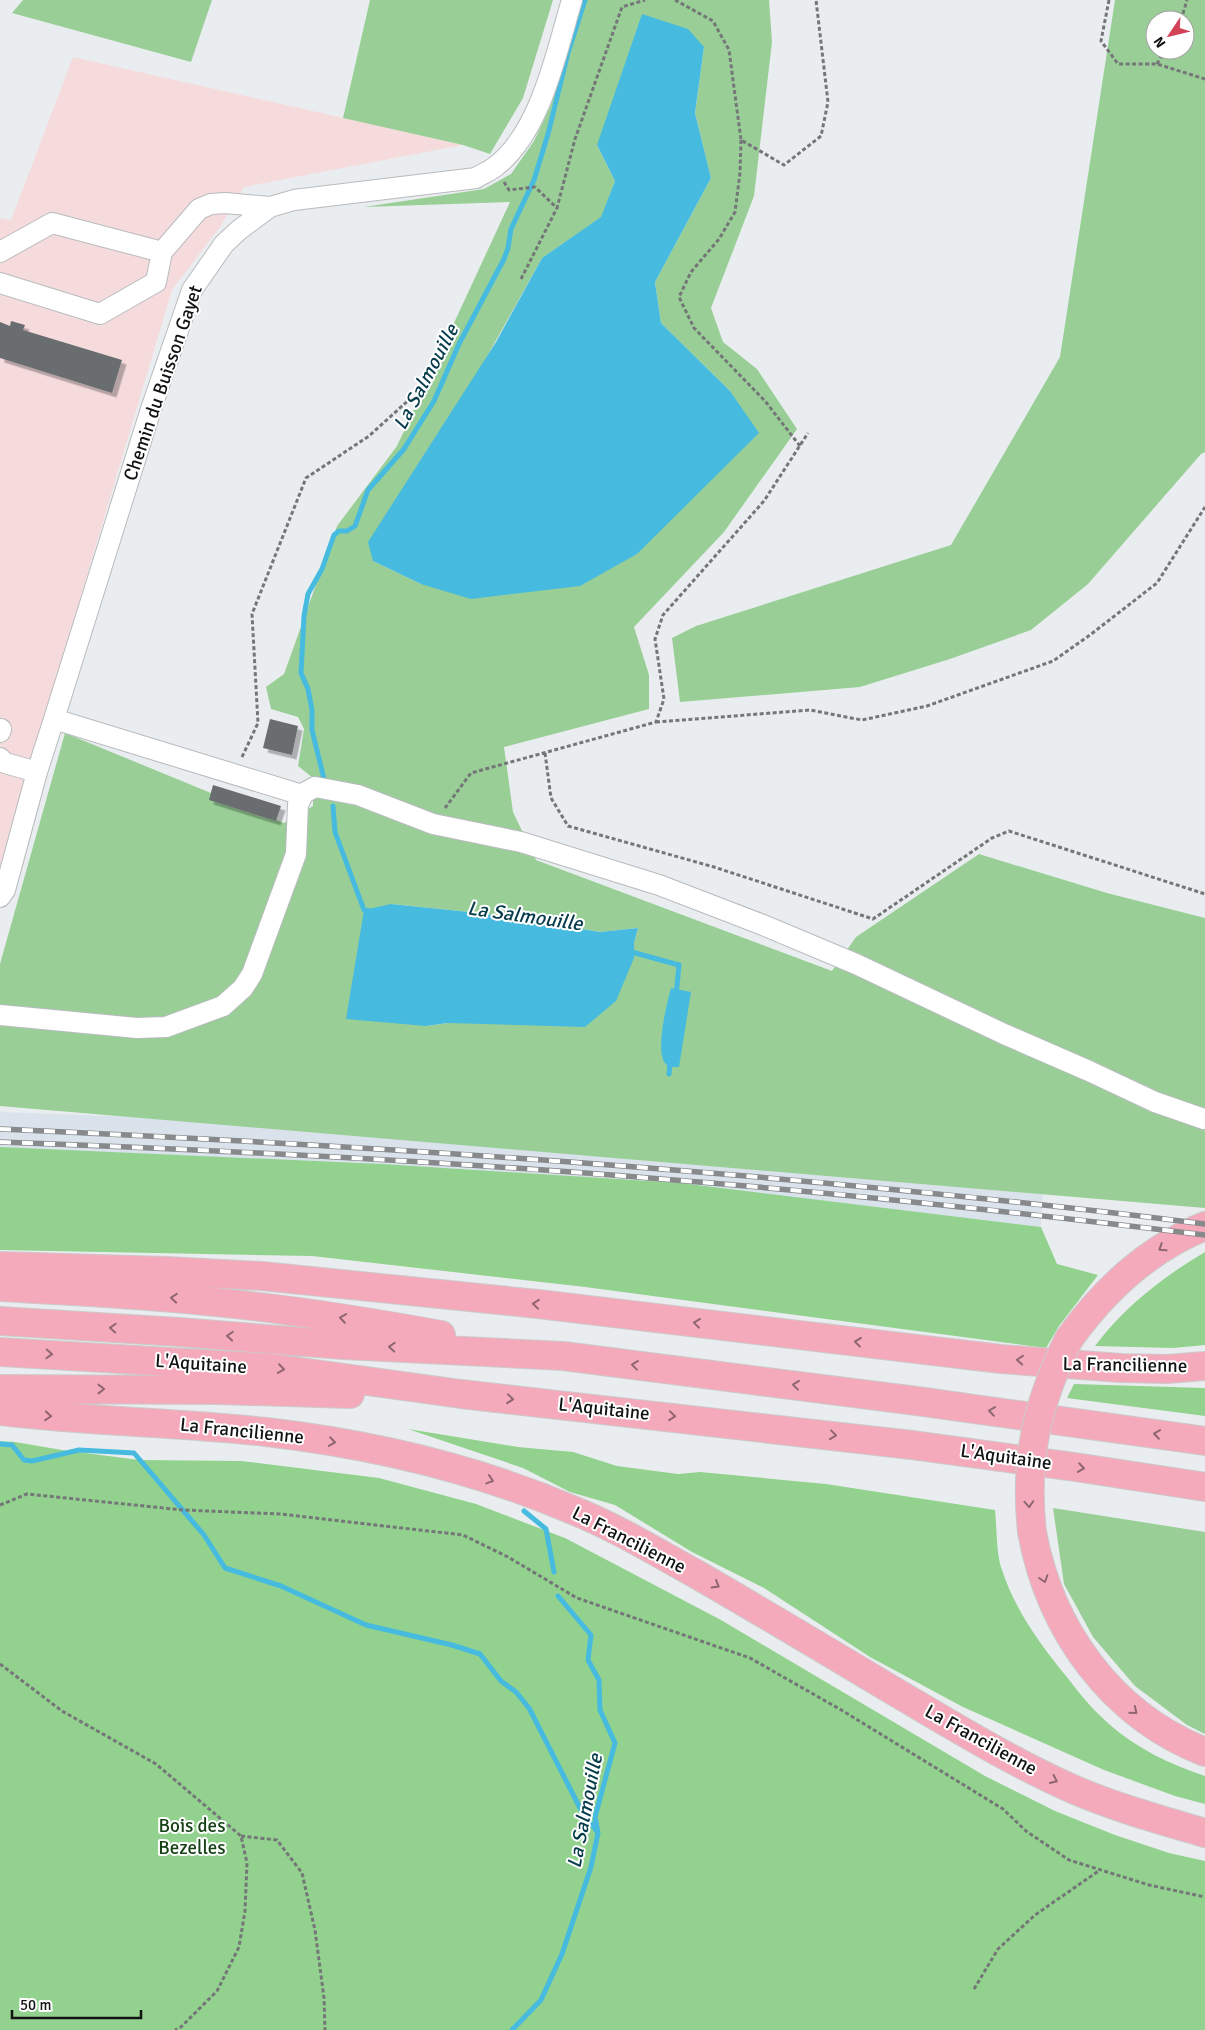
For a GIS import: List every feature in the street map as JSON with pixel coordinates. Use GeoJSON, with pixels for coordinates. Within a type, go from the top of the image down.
{"type":"FeatureCollection","features":[{"type":"Feature","properties":{"kind":"highway"},"geometry":{"type":"LineString","coordinates":[[1205,1226],[1162,1247],[1129,1272],[1097,1302],[1069,1339],[1046,1391],[1034,1434],[1030,1456],[1028,1494],[1032,1532],[1039,1565],[1053,1604],[1071,1639],[1096,1673],[1122,1700],[1151,1724],[1205,1752]]}},
{"type":"Feature","properties":{"kind":"highway","name":"La Francilienne"},"geometry":{"type":"LineString","coordinates":[[0,1266],[167,1271],[272,1277],[528,1303],[1020,1360],[1121,1368],[1205,1366]]}},
{"type":"Feature","properties":{"kind":"highway"},"geometry":{"type":"LineString","coordinates":[[0,1287],[105,1292],[275,1309],[340,1318],[563,1356]]}},
{"type":"Feature","properties":{"kind":"highway","name":"L'Aquitaine"},"geometry":{"type":"LineString","coordinates":[[0,1321],[179,1332],[343,1345],[563,1356],[916,1400],[1205,1441]]}},
{"type":"Feature","properties":{"kind":"highway","name":"L'Aquitaine"},"geometry":{"type":"LineString","coordinates":[[0,1352],[272,1368],[462,1394],[844,1436],[1065,1465],[1205,1487]]}},
{"type":"Feature","properties":{"kind":"highway"},"geometry":{"type":"LineString","coordinates":[[0,1389],[462,1394]]}},
{"type":"Feature","properties":{"kind":"highway","name":"La Francilienne"},"geometry":{"type":"LineString","coordinates":[[0,1411],[297,1436],[348,1444],[413,1458],[519,1490],[576,1511],[668,1558],[938,1718],[1014,1760],[1106,1802],[1139,1814],[1205,1833]]}},
{"type":"Feature","properties":{"kind":"street","name":"Chemin du Buisson Gayet"},"geometry":{"type":"LineString","coordinates":[[0,897],[5,890],[37,772],[151,409],[192,290],[224,244],[270,207],[294,200],[476,178],[496,166],[519,142],[531,122],[552,65],[572,0]]}},
{"type":"Feature","properties":{"kind":"street"},"geometry":{"type":"LineString","coordinates":[[0,283],[100,314],[156,282],[162,252],[199,209],[211,204],[226,203],[270,207]]}},
{"type":"Feature","properties":{"kind":"street"},"geometry":{"type":"LineString","coordinates":[[0,252],[52,223],[162,252]]}},
{"type":"Feature","properties":{"kind":"street"},"geometry":{"type":"LineString","coordinates":[[54,719],[302,794]]}},
{"type":"Feature","properties":{"kind":"street"},"geometry":{"type":"LineString","coordinates":[[0,758],[5,763],[37,772]]}},
{"type":"Feature","properties":{"kind":"street"},"geometry":{"type":"LineString","coordinates":[[0,1015],[137,1028],[166,1028],[222,1006],[243,988],[252,974],[296,854],[298,804],[302,794],[314,788],[358,795],[433,824],[521,842],[667,888],[856,964],[1004,1034],[1089,1070],[1155,1102],[1204,1119]]}},
{"type":"Feature","properties":{"kind":"path"},"geometry":{"type":"LineString","coordinates":[[521,279],[557,208],[574,139],[622,7],[645,0]]}},
{"type":"Feature","properties":{"kind":"path"},"geometry":{"type":"LineString","coordinates":[[675,0],[713,21],[730,50],[741,140],[740,173],[735,212],[719,239],[691,272],[679,298],[694,328],[765,401],[800,446]]}},
{"type":"Feature","properties":{"kind":"path"},"geometry":{"type":"LineString","coordinates":[[741,140],[784,165],[821,136],[828,102],[816,0]]}},
{"type":"Feature","properties":{"kind":"path"},"geometry":{"type":"LineString","coordinates":[[1109,0],[1102,41],[1118,64],[1157,64],[1205,79]]}},
{"type":"Feature","properties":{"kind":"path"},"geometry":{"type":"LineString","coordinates":[[1157,64],[1159,60]]}},
{"type":"Feature","properties":{"kind":"path"},"geometry":{"type":"LineString","coordinates":[[496,166],[508,190],[535,187],[557,208]]}},
{"type":"Feature","properties":{"kind":"path"},"geometry":{"type":"LineString","coordinates":[[234,774],[258,723],[252,614],[306,478],[369,436],[412,396]]}},
{"type":"Feature","properties":{"kind":"path"},"geometry":{"type":"LineString","coordinates":[[656,722],[664,699],[655,639],[663,615],[764,501],[808,433]]}},
{"type":"Feature","properties":{"kind":"path"},"geometry":{"type":"LineString","coordinates":[[433,824],[471,773],[656,722],[810,710],[862,720],[927,706],[1053,660],[1090,635],[1157,583],[1205,507]]}},
{"type":"Feature","properties":{"kind":"path"},"geometry":{"type":"LineString","coordinates":[[545,753],[551,798],[568,826],[714,868],[873,919],[992,838],[1010,831],[1205,894]]}},
{"type":"Feature","properties":{"kind":"path"},"geometry":{"type":"LineString","coordinates":[[0,1505],[27,1494],[183,1510],[280,1514],[463,1535],[508,1558],[576,1598],[750,1658],[843,1711],[1003,1809],[1026,1831],[1069,1860],[1149,1885],[1205,1897]]}},
{"type":"Feature","properties":{"kind":"path"},"geometry":{"type":"LineString","coordinates":[[0,1664],[62,1711],[156,1764],[241,1836],[277,1840],[302,1874],[316,1930],[324,1998],[325,2030]]}},
{"type":"Feature","properties":{"kind":"path"},"geometry":{"type":"LineString","coordinates":[[175,2030],[181,2027],[217,1991],[239,1946],[244,1911],[247,1863],[241,1836]]}},
{"type":"Feature","properties":{"kind":"path"},"geometry":{"type":"LineString","coordinates":[[974,1989],[998,1949],[1035,1916],[1100,1870]]}},
{"type":"Feature","properties":{"kind":"shaded area"},"geometry":{"type":"Polygon","coordinates":[[[73,57],[463,145],[244,187],[220,227],[172,290],[0,867],[0,218],[11,220],[73,57]]]}},
{"type":"Feature","properties":{"kind":"shaded area"},"geometry":{"type":"Polygon","coordinates":[[[0,1112],[400,1126],[1043,1193],[1041,1227],[632,1190],[0,1155],[0,1112]]]}},
{"type":"Feature","properties":{"kind":"green space"},"geometry":{"type":"Polygon","coordinates":[[[23,0],[212,0],[191,62],[12,13],[23,0]]]}},
{"type":"Feature","properties":{"kind":"green space"},"geometry":{"type":"Polygon","coordinates":[[[370,0],[553,0],[523,98],[490,154],[463,145],[343,118],[370,0]]]}},
{"type":"Feature","properties":{"kind":"green space"},"geometry":{"type":"Polygon","coordinates":[[[578,0],[769,0],[772,42],[754,196],[711,308],[723,342],[757,369],[797,429],[724,532],[634,627],[649,675],[649,709],[504,747],[513,812],[536,860],[832,971],[856,937],[979,854],[1107,893],[1205,918],[1205,1208],[0,1106],[0,964],[65,733],[284,823],[313,806],[313,778],[298,766],[304,729],[298,717],[271,709],[266,687],[284,674],[337,526],[397,446],[510,202],[364,207],[484,189],[511,174],[534,141],[551,105],[578,0]],[[704,47],[597,145],[615,181],[602,217],[542,258],[373,561],[421,584],[730,391],[661,323],[655,282],[711,178],[695,113],[704,47]],[[391,904],[426,1026],[448,1023],[634,958],[634,943],[638,928],[600,932],[479,913],[391,904]]]}},
{"type":"Feature","properties":{"kind":"green space"},"geometry":{"type":"Polygon","coordinates":[[[1115,0],[1205,0],[1205,452],[1201,454],[1088,584],[1031,630],[950,659],[860,687],[680,702],[672,638],[696,626],[951,545],[1060,357],[1115,0]]]}},
{"type":"Feature","properties":{"kind":"green space"},"geometry":{"type":"Polygon","coordinates":[[[0,1147],[382,1164],[680,1183],[1041,1227],[1057,1264],[1098,1275],[1059,1326],[1046,1348],[585,1287],[312,1256],[0,1250],[0,1147]]]}},
{"type":"Feature","properties":{"kind":"green space"},"geometry":{"type":"Polygon","coordinates":[[[1205,1252],[1205,1345],[1173,1348],[1095,1346],[1119,1318],[1146,1293],[1205,1252]]]}},
{"type":"Feature","properties":{"kind":"green space"},"geometry":{"type":"Polygon","coordinates":[[[1074,1384],[1205,1388],[1205,1416],[1067,1398],[1074,1384]]]}},
{"type":"Feature","properties":{"kind":"green space"},"geometry":{"type":"Polygon","coordinates":[[[408,1429],[518,1447],[573,1452],[617,1466],[678,1474],[700,1472],[826,1484],[995,1510],[1000,1564],[1007,1585],[1021,1613],[1038,1639],[1086,1701],[1119,1733],[1154,1755],[1179,1767],[1205,1776],[1205,1804],[1175,1796],[1104,1770],[963,1707],[870,1657],[764,1588],[692,1552],[615,1505],[570,1492],[523,1468],[408,1429]]]}},
{"type":"Feature","properties":{"kind":"green space","name":"Bois des Bezelles"},"geometry":{"type":"Polygon","coordinates":[[[0,1441],[139,1460],[241,1461],[379,1478],[476,1504],[565,1538],[721,1620],[985,1776],[1055,1811],[1115,1835],[1169,1853],[1205,1861],[1205,2030],[0,2030],[0,1441]]]}},
{"type":"Feature","properties":{"kind":"green space"},"geometry":{"type":"Polygon","coordinates":[[[1053,1508],[1205,1532],[1205,1734],[1187,1725],[1135,1686],[1093,1637],[1064,1584],[1053,1508]]]}},
{"type":"Feature","properties":{"kind":"water"},"geometry":{"type":"Polygon","coordinates":[[[642,14],[688,29],[704,47],[695,113],[711,178],[655,282],[661,323],[730,391],[759,433],[637,554],[580,586],[471,599],[421,584],[373,561],[368,542],[496,342],[542,258],[601,217],[615,181],[597,145],[642,14]]]}},
{"type":"Feature","properties":{"kind":"water"},"geometry":{"type":"Polygon","coordinates":[[[391,904],[479,913],[600,932],[638,928],[634,943],[634,958],[616,1001],[585,1027],[448,1023],[426,1026],[346,1019],[364,910],[391,904]]]}},
{"type":"Feature","properties":{"kind":"water"},"geometry":{"type":"Polygon","coordinates":[[[671,988],[691,992],[679,1067],[666,1065],[662,1057],[661,1048],[663,1026],[671,988]]]}},
{"type":"Feature","properties":{"kind":"building"},"geometry":{"type":"Polygon","coordinates":[[[11,321],[25,325],[23,330],[122,360],[112,393],[0,358],[0,322],[10,326],[11,321]]]}},
{"type":"Feature","properties":{"kind":"building"},"geometry":{"type":"Polygon","coordinates":[[[270,719],[298,726],[292,755],[263,748],[270,719]]]}},
{"type":"Feature","properties":{"kind":"building"},"geometry":{"type":"Polygon","coordinates":[[[213,785],[281,806],[276,821],[209,800],[213,785]]]}},
{"type":"Feature","properties":{"kind":"waterway","name":"La Salmouille"},"geometry":{"type":"LineString","coordinates":[[324,779],[312,730],[312,710],[308,689],[301,673],[304,616],[308,594],[322,569],[334,535],[339,531],[347,531],[355,526],[368,490],[404,449],[434,401],[459,344],[504,259],[511,229],[534,180],[548,134],[568,53],[585,0]]}},
{"type":"Feature","properties":{"kind":"waterway","name":"La Salmouille"},"geometry":{"type":"LineString","coordinates":[[333,806],[335,832],[364,910],[370,911]]}},
{"type":"Feature","properties":{"kind":"waterway","name":"La Salmouille"},"geometry":{"type":"LineString","coordinates":[[628,951],[679,965],[676,996]]}},
{"type":"Feature","properties":{"kind":"waterway","name":"La Salmouille"},"geometry":{"type":"LineString","coordinates":[[669,1074],[670,1062]]}},
{"type":"Feature","properties":{"kind":"waterway"},"geometry":{"type":"LineString","coordinates":[[0,1444],[12,1445],[24,1460],[32,1461],[79,1450],[134,1453],[204,1535],[225,1568],[281,1586],[366,1625],[452,1645],[480,1654],[501,1681],[516,1692],[529,1708],[581,1810],[598,1833]]}},
{"type":"Feature","properties":{"kind":"waterway","name":"La Salmouille"},"geometry":{"type":"LineString","coordinates":[[524,1511],[546,1529],[554,1572]]}},
{"type":"Feature","properties":{"kind":"waterway","name":"La Salmouille"},"geometry":{"type":"LineString","coordinates":[[512,2030],[541,2000],[562,1954],[591,1867],[598,1833],[595,1817],[615,1743],[600,1710],[599,1680],[588,1660],[591,1635],[558,1596]]}},
{"type":"Feature","properties":{"kind":"railway"},"geometry":{"type":"LineString","coordinates":[[0,1129],[302,1144],[604,1164],[905,1191],[1205,1224]]}},
{"type":"Feature","properties":{"kind":"railway"},"geometry":{"type":"LineString","coordinates":[[0,1142],[331,1157],[578,1173],[865,1197],[1205,1235]]}}]}
